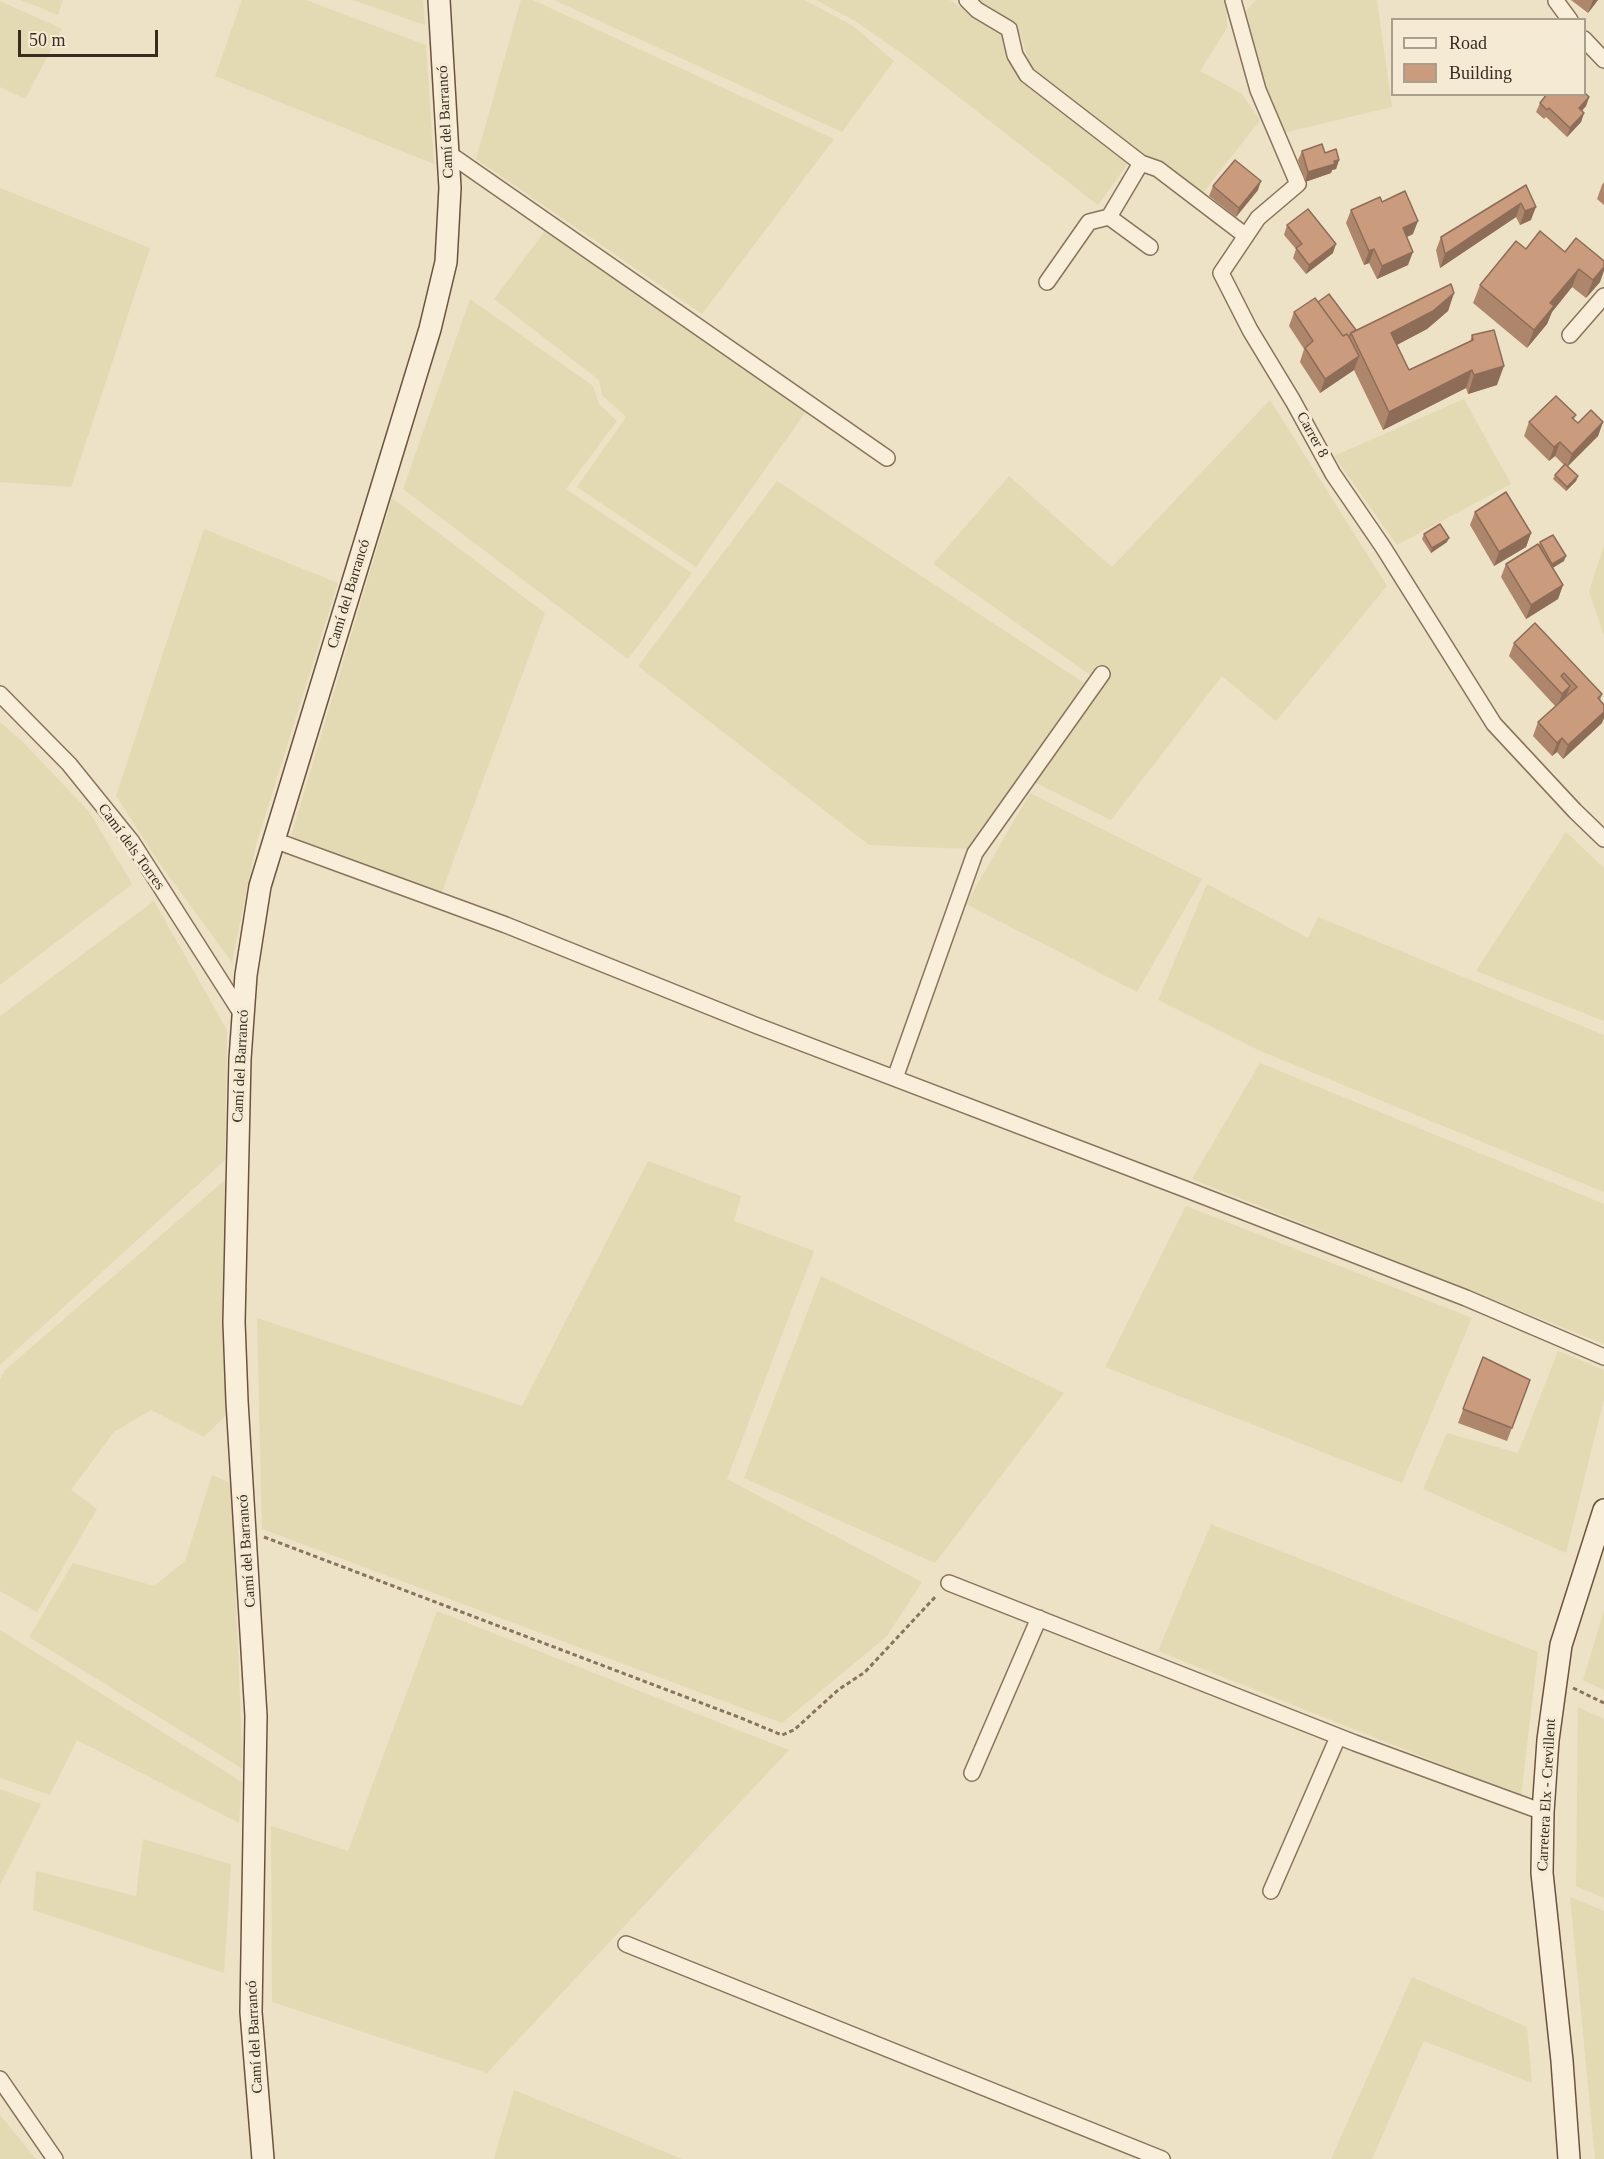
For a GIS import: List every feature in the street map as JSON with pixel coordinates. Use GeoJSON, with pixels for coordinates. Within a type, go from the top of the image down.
{"type":"FeatureCollection","features":[{"type":"Feature","properties":{"kind":"street","name":"Camí del Barrancó"},"geometry":{"type":"LineString","coordinates":[[263,2159],[251,2012],[256,1716],[234,1322],[246,975],[260,886],[430,329],[446,262],[450,188],[439,0]]}},
{"type":"Feature","properties":{"kind":"street"},"geometry":{"type":"LineString","coordinates":[[967,0],[977,10],[1009,29],[1015,55],[1027,75],[1141,163],[1158,169],[1246,236]]}},
{"type":"Feature","properties":{"kind":"street","name":"Carrer 8"},"geometry":{"type":"LineString","coordinates":[[1233,0],[1258,90],[1298,184],[1258,218],[1221,273],[1250,330],[1333,474],[1383,547],[1494,724],[1604,839]]}},
{"type":"Feature","properties":{"kind":"street"},"geometry":{"type":"LineString","coordinates":[[1556,1],[1569,18]]}},
{"type":"Feature","properties":{"kind":"street"},"geometry":{"type":"LineString","coordinates":[[1586,41],[1604,60]]}},
{"type":"Feature","properties":{"kind":"street"},"geometry":{"type":"LineString","coordinates":[[448,153],[887,458]]}},
{"type":"Feature","properties":{"kind":"street"},"geometry":{"type":"LineString","coordinates":[[1047,282],[1089,222],[1109,217],[1141,163]]}},
{"type":"Feature","properties":{"kind":"street"},"geometry":{"type":"LineString","coordinates":[[1109,217],[1150,247]]}},
{"type":"Feature","properties":{"kind":"street"},"geometry":{"type":"LineString","coordinates":[[1570,335],[1604,296]]}},
{"type":"Feature","properties":{"kind":"street"},"geometry":{"type":"LineString","coordinates":[[895,1078],[975,854],[1102,674]]}},
{"type":"Feature","properties":{"kind":"street","name":"Camí dels Torres"},"geometry":{"type":"LineString","coordinates":[[0,694],[69,764],[132,842],[243,1016]]}},
{"type":"Feature","properties":{"kind":"street"},"geometry":{"type":"LineString","coordinates":[[274,840],[506,926],[755,1025],[1466,1298],[1604,1357]]}},
{"type":"Feature","properties":{"kind":"street","name":"Carretera Elx - Crevillent"},"geometry":{"type":"LineString","coordinates":[[1569,2159],[1562,2061],[1542,1873],[1543,1812],[1548,1740],[1561,1645],[1604,1510]]}},
{"type":"Feature","properties":{"kind":"street"},"geometry":{"type":"LineString","coordinates":[[949,1583],[1338,1737],[1543,1812]]}},
{"type":"Feature","properties":{"kind":"street"},"geometry":{"type":"LineString","coordinates":[[972,1773],[1039,1618]]}},
{"type":"Feature","properties":{"kind":"street"},"geometry":{"type":"LineString","coordinates":[[1271,1891],[1338,1737]]}},
{"type":"Feature","properties":{"kind":"street"},"geometry":{"type":"LineString","coordinates":[[626,1944],[1162,2159]]}},
{"type":"Feature","properties":{"kind":"street"},"geometry":{"type":"LineString","coordinates":[[0,2079],[55,2159]]}},
{"type":"Feature","properties":{"kind":"path"},"geometry":{"type":"LineString","coordinates":[[245,1530],[782,1735],[794,1730],[838,1690],[865,1672],[949,1583]]}},
{"type":"Feature","properties":{"kind":"path"},"geometry":{"type":"LineString","coordinates":[[1556,1680],[1604,1703]]}},
{"type":"Feature","properties":{"kind":"shaded area"},"geometry":{"type":"Polygon","coordinates":[[[21,0],[63,0],[58,15],[21,0]]]}},
{"type":"Feature","properties":{"kind":"shaded area"},"geometry":{"type":"Polygon","coordinates":[[[242,0],[306,0],[426,45],[434,164],[215,76],[242,0]]]}},
{"type":"Feature","properties":{"kind":"shaded area"},"geometry":{"type":"Polygon","coordinates":[[[353,0],[423,0],[425,25],[353,0]]]}},
{"type":"Feature","properties":{"kind":"shaded area"},"geometry":{"type":"Polygon","coordinates":[[[521,0],[533,0],[834,139],[702,314],[476,159],[521,0]]]}},
{"type":"Feature","properties":{"kind":"shaded area"},"geometry":{"type":"Polygon","coordinates":[[[554,0],[805,0],[853,26],[894,61],[842,132],[554,0]]]}},
{"type":"Feature","properties":{"kind":"shaded area"},"geometry":{"type":"Polygon","coordinates":[[[816,0],[950,0],[1002,33],[1021,79],[1129,162],[1098,205],[907,57],[855,21],[816,0]]]}},
{"type":"Feature","properties":{"kind":"shaded area"},"geometry":{"type":"Polygon","coordinates":[[[977,0],[1226,0],[1227,28],[1200,71],[1241,93],[1260,120],[1203,193],[1154,158],[1137,152],[1032,70],[1021,36],[977,0]]]}},
{"type":"Feature","properties":{"kind":"shaded area"},"geometry":{"type":"Polygon","coordinates":[[[1256,0],[1377,0],[1392,107],[1283,133],[1262,83],[1245,12],[1256,0]]]}},
{"type":"Feature","properties":{"kind":"shaded area"},"geometry":{"type":"Polygon","coordinates":[[[0,1],[62,29],[25,99],[0,87],[0,1]]]}},
{"type":"Feature","properties":{"kind":"shaded area"},"geometry":{"type":"Polygon","coordinates":[[[0,188],[150,248],[71,487],[0,482],[0,188]]]}},
{"type":"Feature","properties":{"kind":"shaded area"},"geometry":{"type":"Polygon","coordinates":[[[545,231],[807,410],[696,567],[577,487],[626,417],[602,395],[599,380],[494,299],[545,231]]]}},
{"type":"Feature","properties":{"kind":"shaded area"},"geometry":{"type":"Polygon","coordinates":[[[470,299],[593,386],[599,404],[617,421],[566,489],[692,573],[628,659],[403,489],[470,299]]]}},
{"type":"Feature","properties":{"kind":"shaded area"},"geometry":{"type":"Polygon","coordinates":[[[1464,399],[1511,484],[1397,545],[1334,456],[1464,399]]]}},
{"type":"Feature","properties":{"kind":"shaded area"},"geometry":{"type":"Polygon","coordinates":[[[1270,400],[1387,586],[1276,721],[1222,676],[1111,820],[1032,781],[1100,682],[933,564],[1009,476],[1112,567],[1270,400]]]}},
{"type":"Feature","properties":{"kind":"shaded area"},"geometry":{"type":"Polygon","coordinates":[[[777,481],[1084,683],[968,849],[869,845],[638,666],[777,481]]]}},
{"type":"Feature","properties":{"kind":"shaded area"},"geometry":{"type":"Polygon","coordinates":[[[392,498],[545,613],[441,894],[291,836],[392,498]]]}},
{"type":"Feature","properties":{"kind":"shaded area"},"geometry":{"type":"Polygon","coordinates":[[[204,529],[338,583],[256,845],[232,962],[160,864],[116,796],[204,529]]]}},
{"type":"Feature","properties":{"kind":"shaded area"},"geometry":{"type":"Polygon","coordinates":[[[1604,545],[1604,635],[1589,592],[1604,545]]]}},
{"type":"Feature","properties":{"kind":"shaded area"},"geometry":{"type":"Polygon","coordinates":[[[0,722],[23,742],[90,813],[132,884],[0,985],[0,722]]]}},
{"type":"Feature","properties":{"kind":"shaded area"},"geometry":{"type":"Polygon","coordinates":[[[1030,793],[1202,879],[1137,992],[966,904],[1030,793]]]}},
{"type":"Feature","properties":{"kind":"shaded area"},"geometry":{"type":"Polygon","coordinates":[[[1566,832],[1604,868],[1604,1021],[1476,971],[1566,832]]]}},
{"type":"Feature","properties":{"kind":"shaded area"},"geometry":{"type":"Polygon","coordinates":[[[1207,884],[1308,938],[1318,917],[1604,1035],[1604,1192],[1258,1050],[1158,1000],[1207,884]]]}},
{"type":"Feature","properties":{"kind":"shaded area"},"geometry":{"type":"Polygon","coordinates":[[[154,901],[227,1030],[225,1160],[0,1365],[0,1016],[154,901]]]}},
{"type":"Feature","properties":{"kind":"shaded area"},"geometry":{"type":"Polygon","coordinates":[[[1260,1063],[1604,1204],[1604,1344],[1192,1179],[1260,1063]]]}},
{"type":"Feature","properties":{"kind":"shaded area"},"geometry":{"type":"Polygon","coordinates":[[[648,1161],[741,1196],[734,1221],[814,1251],[727,1479],[922,1582],[887,1636],[782,1723],[262,1529],[257,1318],[522,1406],[648,1161]]]}},
{"type":"Feature","properties":{"kind":"shaded area"},"geometry":{"type":"Polygon","coordinates":[[[225,1180],[227,1414],[204,1437],[151,1410],[114,1432],[71,1490],[97,1509],[37,1612],[0,1591],[0,1379],[5,1370],[225,1180]]]}},
{"type":"Feature","properties":{"kind":"shaded area"},"geometry":{"type":"Polygon","coordinates":[[[1186,1206],[1472,1318],[1402,1483],[1105,1367],[1186,1206]]]}},
{"type":"Feature","properties":{"kind":"shaded area"},"geometry":{"type":"Polygon","coordinates":[[[821,1276],[1064,1393],[935,1563],[744,1478],[821,1276]]]}},
{"type":"Feature","properties":{"kind":"shaded area"},"geometry":{"type":"Polygon","coordinates":[[[1558,1351],[1604,1370],[1604,1399],[1566,1553],[1423,1489],[1447,1433],[1518,1453],[1558,1351]]]}},
{"type":"Feature","properties":{"kind":"shaded area"},"geometry":{"type":"Polygon","coordinates":[[[212,1475],[231,1483],[243,1769],[29,1637],[73,1563],[154,1586],[185,1561],[212,1475]]]}},
{"type":"Feature","properties":{"kind":"shaded area"},"geometry":{"type":"Polygon","coordinates":[[[1211,1524],[1538,1652],[1521,1796],[1158,1651],[1211,1524]]]}},
{"type":"Feature","properties":{"kind":"shaded area"},"geometry":{"type":"Polygon","coordinates":[[[1604,1610],[1604,1690],[1583,1680],[1604,1610]]]}},
{"type":"Feature","properties":{"kind":"shaded area"},"geometry":{"type":"Polygon","coordinates":[[[437,1611],[789,1750],[487,2073],[272,2002],[271,1826],[348,1851],[437,1611]]]}},
{"type":"Feature","properties":{"kind":"shaded area"},"geometry":{"type":"Polygon","coordinates":[[[0,1630],[242,1782],[239,1823],[77,1740],[50,1795],[0,1778],[0,1630]]]}},
{"type":"Feature","properties":{"kind":"shaded area"},"geometry":{"type":"Polygon","coordinates":[[[1578,1707],[1604,1719],[1604,1898],[1576,1886],[1578,1707]]]}},
{"type":"Feature","properties":{"kind":"shaded area"},"geometry":{"type":"Polygon","coordinates":[[[0,1789],[41,1804],[0,1885],[0,1789]]]}},
{"type":"Feature","properties":{"kind":"shaded area"},"geometry":{"type":"Polygon","coordinates":[[[143,1839],[231,1864],[224,1973],[33,1910],[36,1871],[136,1896],[143,1839]]]}},
{"type":"Feature","properties":{"kind":"shaded area"},"geometry":{"type":"Polygon","coordinates":[[[1570,1897],[1604,1911],[1604,2159],[1595,2159],[1570,1897]]]}},
{"type":"Feature","properties":{"kind":"shaded area"},"geometry":{"type":"Polygon","coordinates":[[[1412,1977],[1527,2027],[1532,2083],[1424,2041],[1372,2159],[1331,2159],[1412,1977]]]}},
{"type":"Feature","properties":{"kind":"shaded area"},"geometry":{"type":"Polygon","coordinates":[[[514,2090],[682,2159],[494,2159],[514,2090]]]}},
{"type":"Feature","properties":{"kind":"shaded area"},"geometry":{"type":"Polygon","coordinates":[[[0,2115],[36,2159],[0,2159],[0,2115]]]}},
{"type":"Feature","properties":{"kind":"building"},"geometry":{"type":"Polygon","coordinates":[[[1586,94],[1589,97],[1579,108],[1584,113],[1570,128],[1549,108],[1547,110],[1540,103],[1545,96],[1586,96],[1586,94]]]}},
{"type":"Feature","properties":{"kind":"building"},"geometry":{"type":"Polygon","coordinates":[[[1322,144],[1325,153],[1336,149],[1339,160],[1334,161],[1335,164],[1308,172],[1302,151],[1322,144]]]}},
{"type":"Feature","properties":{"kind":"building"},"geometry":{"type":"Polygon","coordinates":[[[1235,160],[1261,181],[1239,208],[1213,186],[1235,160]]]}},
{"type":"Feature","properties":{"kind":"building"},"geometry":{"type":"Polygon","coordinates":[[[1526,185],[1536,207],[1525,211],[1521,203],[1445,254],[1441,237],[1526,185]]]}},
{"type":"Feature","properties":{"kind":"building"},"geometry":{"type":"Polygon","coordinates":[[[1405,191],[1418,221],[1403,228],[1413,252],[1382,266],[1374,249],[1369,251],[1351,210],[1380,197],[1382,202],[1405,191]]]}},
{"type":"Feature","properties":{"kind":"building"},"geometry":{"type":"Polygon","coordinates":[[[1308,209],[1336,244],[1309,265],[1296,248],[1302,244],[1287,225],[1308,209]]]}},
{"type":"Feature","properties":{"kind":"building"},"geometry":{"type":"Polygon","coordinates":[[[1540,231],[1565,252],[1576,238],[1604,261],[1604,267],[1593,280],[1579,269],[1550,303],[1554,306],[1534,330],[1480,285],[1516,241],[1526,249],[1540,231]]]}},
{"type":"Feature","properties":{"kind":"building"},"geometry":{"type":"Polygon","coordinates":[[[1451,284],[1454,293],[1433,311],[1391,333],[1409,370],[1473,340],[1472,335],[1494,330],[1504,366],[1474,375],[1472,370],[1389,412],[1351,333],[1451,284]]]}},
{"type":"Feature","properties":{"kind":"building"},"geometry":{"type":"Polygon","coordinates":[[[1329,294],[1356,330],[1349,337],[1347,334],[1343,336],[1318,302],[1329,294]]]}},
{"type":"Feature","properties":{"kind":"building"},"geometry":{"type":"Polygon","coordinates":[[[1315,298],[1343,336],[1347,334],[1359,356],[1325,379],[1305,348],[1313,341],[1294,312],[1315,298]]]}},
{"type":"Feature","properties":{"kind":"building"},"geometry":{"type":"Polygon","coordinates":[[[1556,396],[1576,415],[1572,418],[1578,423],[1591,410],[1603,422],[1572,454],[1560,442],[1554,447],[1529,422],[1556,396]]]}},
{"type":"Feature","properties":{"kind":"building"},"geometry":{"type":"Polygon","coordinates":[[[1565,464],[1578,476],[1567,487],[1555,475],[1565,464]]]}},
{"type":"Feature","properties":{"kind":"building"},"geometry":{"type":"Polygon","coordinates":[[[1506,492],[1531,533],[1499,552],[1475,512],[1506,492]]]}},
{"type":"Feature","properties":{"kind":"building"},"geometry":{"type":"Polygon","coordinates":[[[1440,524],[1449,538],[1432,548],[1424,534],[1440,524]]]}},
{"type":"Feature","properties":{"kind":"building"},"geometry":{"type":"Polygon","coordinates":[[[1553,535],[1566,556],[1552,564],[1540,542],[1553,535]]]}},
{"type":"Feature","properties":{"kind":"building"},"geometry":{"type":"Polygon","coordinates":[[[1538,544],[1563,585],[1531,605],[1506,564],[1538,544]]]}},
{"type":"Feature","properties":{"kind":"building"},"geometry":{"type":"Polygon","coordinates":[[[1535,623],[1602,694],[1598,698],[1604,705],[1604,712],[1568,745],[1562,738],[1557,743],[1538,722],[1577,687],[1564,673],[1561,676],[1570,686],[1562,694],[1514,643],[1535,623]]]}},
{"type":"Feature","properties":{"kind":"building"},"geometry":{"type":"Polygon","coordinates":[[[1483,1357],[1530,1380],[1512,1428],[1463,1409],[1483,1357]]]}}]}
